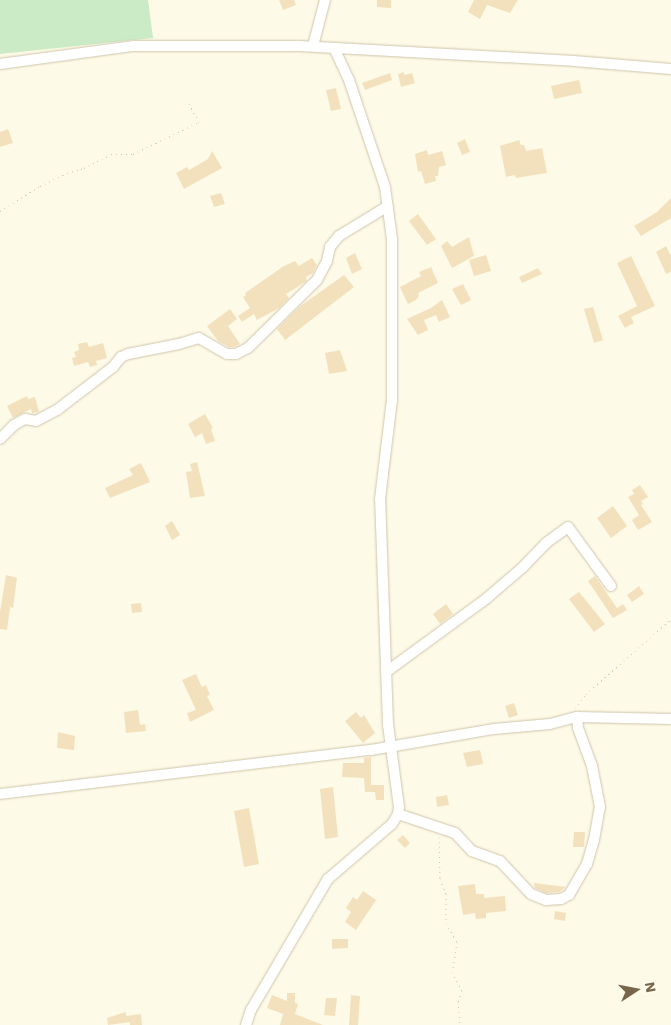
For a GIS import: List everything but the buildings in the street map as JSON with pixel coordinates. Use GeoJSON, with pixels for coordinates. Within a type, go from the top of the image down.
{"type":"FeatureCollection","features":[{"type":"Feature","properties":{"kind":"street"},"geometry":{"type":"LineString","coordinates":[[313,46],[325,0]]}},
{"type":"Feature","properties":{"kind":"street"},"geometry":{"type":"LineString","coordinates":[[0,64],[134,46],[313,46],[574,61],[671,69]]}},
{"type":"Feature","properties":{"kind":"street"},"geometry":{"type":"LineString","coordinates":[[246,1025],[252,1010],[328,879],[392,824],[398,814],[399,800],[391,746],[386,672],[380,499],[392,400],[392,239],[385,187],[350,80],[334,48]]}},
{"type":"Feature","properties":{"kind":"street"},"geometry":{"type":"LineString","coordinates":[[0,439],[14,424],[26,419],[36,421],[57,410],[113,367],[121,357],[128,354],[180,344],[200,338],[227,354],[236,354],[248,348],[317,280],[327,261],[330,247],[339,236],[388,206]]}},
{"type":"Feature","properties":{"kind":"street"},"geometry":{"type":"LineString","coordinates":[[386,672],[480,603],[523,567],[546,543],[568,527],[610,586]]}},
{"type":"Feature","properties":{"kind":"street"},"geometry":{"type":"LineString","coordinates":[[398,814],[455,834],[472,851],[500,861],[531,894],[546,900],[561,899],[569,895],[587,864],[600,807],[592,766],[578,728],[577,717]]}},
{"type":"Feature","properties":{"kind":"street"},"geometry":{"type":"LineString","coordinates":[[0,794],[51,786],[104,783],[136,777],[181,774],[211,768],[269,763],[494,729],[550,724],[577,717],[671,719]]}},
{"type":"Feature","properties":{"kind":"path"},"geometry":{"type":"LineString","coordinates":[[0,211],[67,173],[84,168],[111,154],[133,154],[199,122],[189,104]]}},
{"type":"Feature","properties":{"kind":"path"},"geometry":{"type":"LineString","coordinates":[[566,719],[586,694],[671,619]]}},
{"type":"Feature","properties":{"kind":"path"},"geometry":{"type":"LineString","coordinates":[[438,828],[440,878],[446,894],[446,923],[457,942],[452,972],[462,991],[458,1002],[460,1025]]}},
{"type":"Feature","properties":{"kind":"green space"},"geometry":{"type":"Polygon","coordinates":[[[0,0],[148,0],[153,38],[0,54],[0,0]]]}}]}
